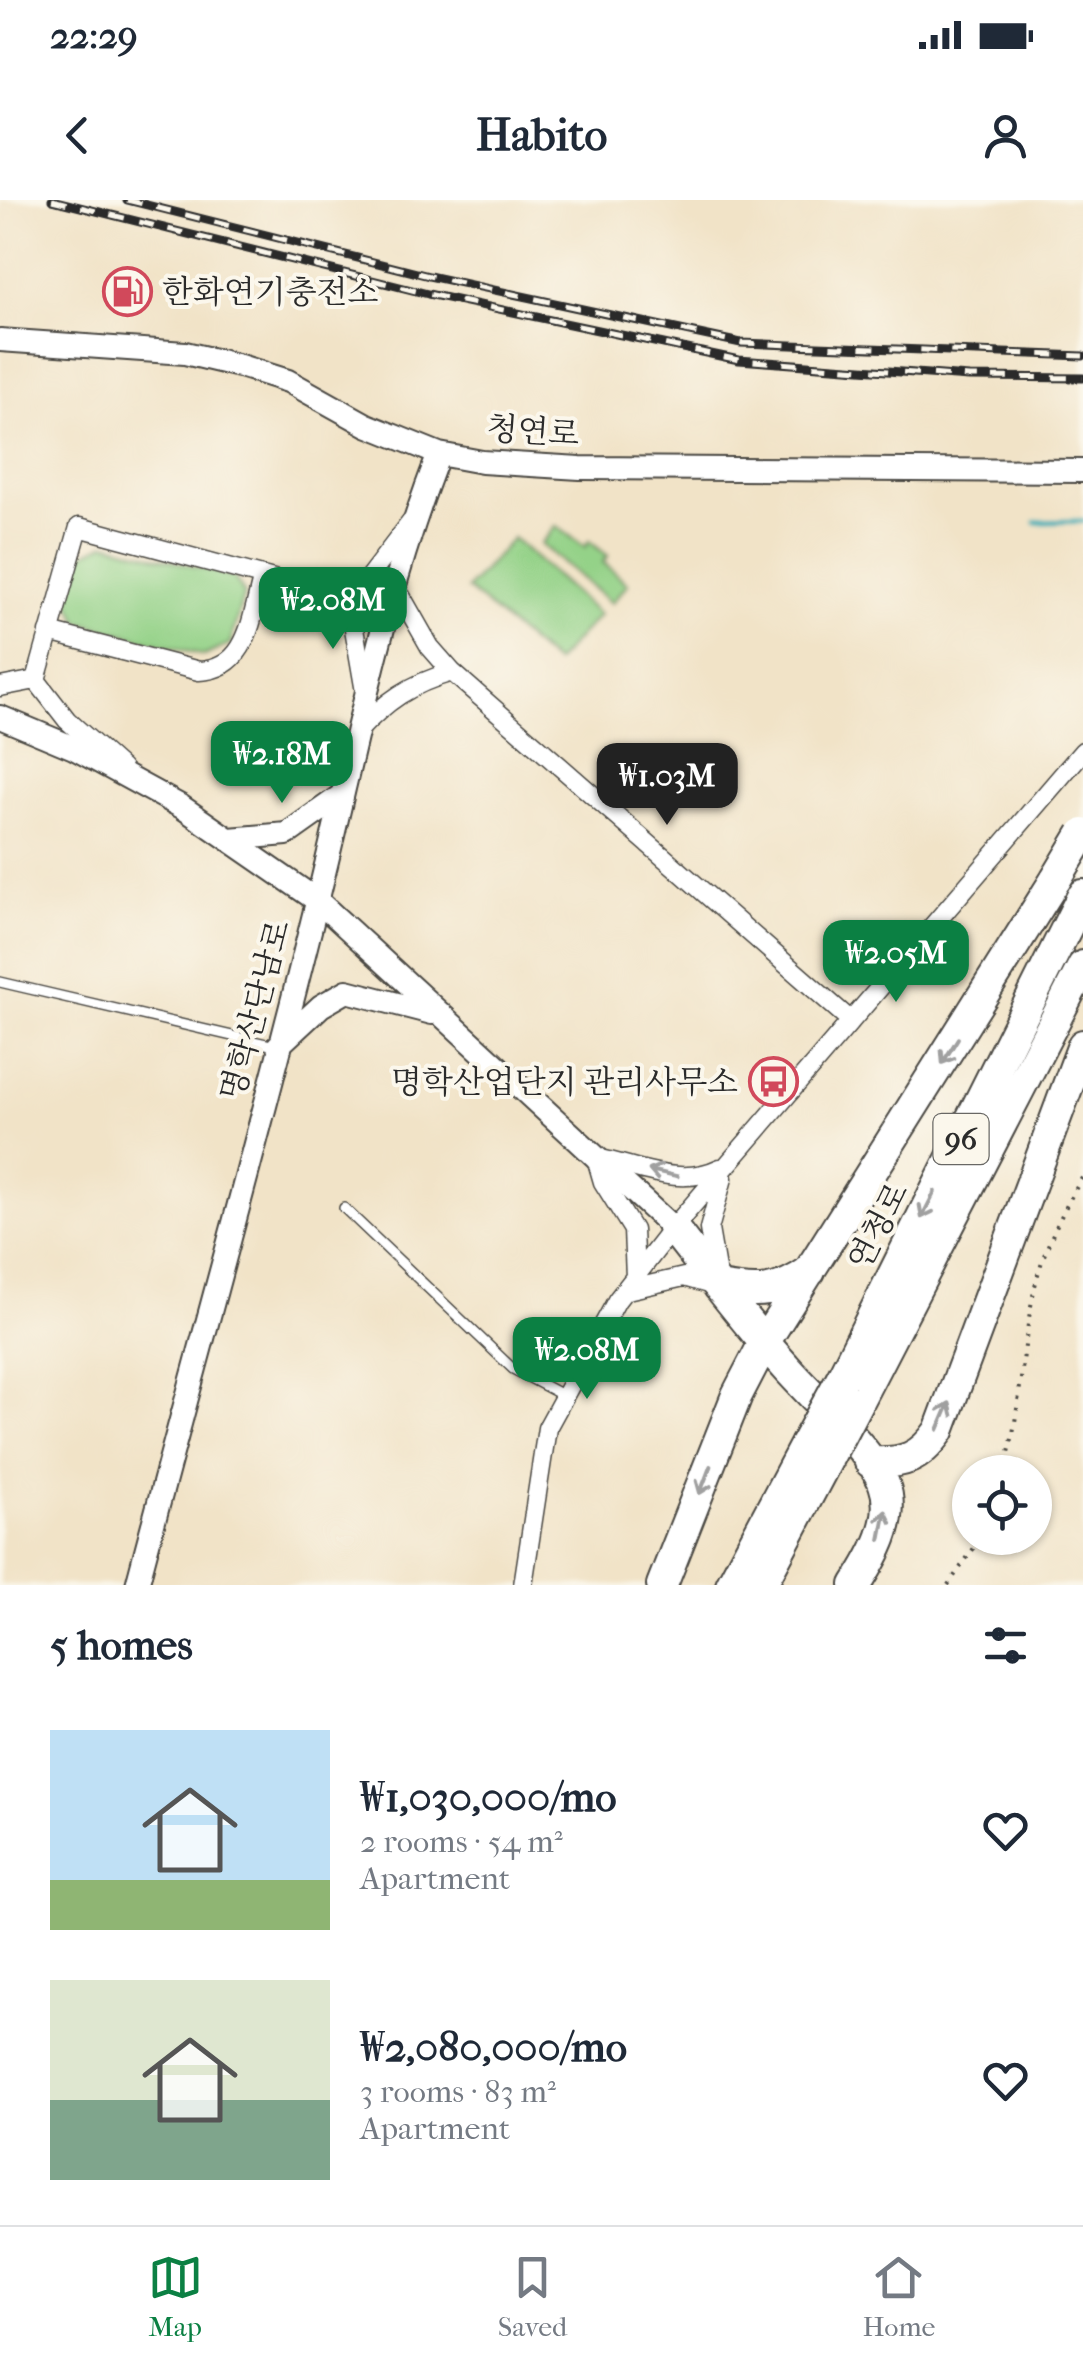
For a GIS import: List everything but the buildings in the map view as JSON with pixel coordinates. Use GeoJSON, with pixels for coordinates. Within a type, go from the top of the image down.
{"type":"FeatureCollection","features":[{"type":"Feature","properties":{"kind":"highway"},"geometry":{"type":"LineString","coordinates":[[662,1585],[740,1389],[764,1342],[1083,834]]}},
{"type":"Feature","properties":{"kind":"highway","name":"연청로"},"geometry":{"type":"LineString","coordinates":[[849,1390],[1082,897]]}},
{"type":"Feature","properties":{"kind":"highway","name":"연청로"},"geometry":{"type":"LineString","coordinates":[[761,1585],[815,1455],[1083,966]]}},
{"type":"Feature","properties":{"kind":"highway"},"geometry":{"type":"LineString","coordinates":[[870,1462],[910,1460],[924,1452],[939,1430],[1083,1045]]}},
{"type":"Feature","properties":{"kind":"highway"},"geometry":{"type":"LineString","coordinates":[[673,1228],[764,1342],[870,1462],[885,1486],[887,1514],[877,1552],[856,1585]]}},
{"type":"Feature","properties":{"kind":"highway"},"geometry":{"type":"LineString","coordinates":[[720,1287],[760,1294],[786,1288],[812,1269]]}},
{"type":"Feature","properties":{"kind":"highway"},"geometry":{"type":"LineString","coordinates":[[720,1287],[740,1329],[740,1389]]}},
{"type":"Feature","properties":{"kind":"highway","name":"연청로"},"geometry":{"type":"LineString","coordinates":[[731,1585],[815,1455]]}},
{"type":"Feature","properties":{"kind":"street","name":"청연로"},"geometry":{"type":"LineString","coordinates":[[0,340],[185,353],[240,366],[288,382],[367,425],[439,454],[482,462],[580,468],[1083,471]]}},
{"type":"Feature","properties":{"kind":"street","name":"명학산단남로"},"geometry":{"type":"LineString","coordinates":[[138,1585],[318,901],[365,694],[414,519],[439,454]]}},
{"type":"Feature","properties":{"kind":"street"},"geometry":{"type":"LineString","coordinates":[[1052,470],[1083,479]]}},
{"type":"Feature","properties":{"kind":"street"},"geometry":{"type":"LineString","coordinates":[[333,595],[366,581],[414,519]]}},
{"type":"Feature","properties":{"kind":"street"},"geometry":{"type":"LineString","coordinates":[[36,680],[79,527],[333,595],[352,617],[365,694]]}},
{"type":"Feature","properties":{"kind":"street"},"geometry":{"type":"LineString","coordinates":[[49,632],[199,671],[220,670],[234,661],[243,646],[263,576]]}},
{"type":"Feature","properties":{"kind":"street"},"geometry":{"type":"LineString","coordinates":[[397,590],[430,647],[452,672],[851,1021]]}},
{"type":"Feature","properties":{"kind":"street"},"geometry":{"type":"LineString","coordinates":[[356,733],[390,697],[418,682],[452,672]]}},
{"type":"Feature","properties":{"kind":"street"},"geometry":{"type":"LineString","coordinates":[[0,687],[36,680]]}},
{"type":"Feature","properties":{"kind":"street"},"geometry":{"type":"LineString","coordinates":[[36,680],[67,720],[130,778]]}},
{"type":"Feature","properties":{"kind":"street"},"geometry":{"type":"LineString","coordinates":[[0,718],[130,778],[229,839],[318,901],[673,1228]]}},
{"type":"Feature","properties":{"kind":"street"},"geometry":{"type":"LineString","coordinates":[[523,1585],[547,1428],[629,1284],[1083,751]]}},
{"type":"Feature","properties":{"kind":"street"},"geometry":{"type":"LineString","coordinates":[[229,839],[288,834],[342,794]]}},
{"type":"Feature","properties":{"kind":"street"},"geometry":{"type":"LineString","coordinates":[[278,1046],[321,1006],[347,991],[439,1015]]}},
{"type":"Feature","properties":{"kind":"street"},"geometry":{"type":"LineString","coordinates":[[596,1158],[664,1176],[699,1178],[729,1163]]}},
{"type":"Feature","properties":{"kind":"street"},"geometry":{"type":"LineString","coordinates":[[596,1158],[604,1182],[633,1230],[629,1284]]}},
{"type":"Feature","properties":{"kind":"street"},"geometry":{"type":"LineString","coordinates":[[629,1284],[684,1277],[720,1287],[709,1229],[729,1163]]}},
{"type":"Feature","properties":{"kind":"lane"},"geometry":{"type":"LineString","coordinates":[[0,982],[278,1046]]}},
{"type":"Feature","properties":{"kind":"lane"},"geometry":{"type":"LineString","coordinates":[[344,1208],[513,1369],[564,1396]]}},
{"type":"Feature","properties":{"kind":"path"},"geometry":{"type":"LineString","coordinates":[[1009,1455],[1018,1422],[1036,1280],[1062,1212],[1083,1176]]}},
{"type":"Feature","properties":{"kind":"path"},"geometry":{"type":"LineString","coordinates":[[948,1585],[969,1555]]}},
{"type":"Feature","properties":{"kind":"green space"},"geometry":{"type":"Polygon","coordinates":[[[556,526],[585,547],[589,541],[608,556],[603,562],[628,584],[611,603],[541,544],[556,526]]]}},
{"type":"Feature","properties":{"kind":"green space"},"geometry":{"type":"Polygon","coordinates":[[[513,538],[599,615],[555,663],[467,589],[513,538]]]}},
{"type":"Feature","properties":{"kind":"green space"},"geometry":{"type":"Polygon","coordinates":[[[106,543],[234,577],[244,593],[230,644],[204,656],[79,622],[69,601],[82,555],[106,543]]]}},
{"type":"Feature","properties":{"kind":"waterway"},"geometry":{"type":"LineString","coordinates":[[1036,522],[1083,521]]}},
{"type":"Feature","properties":{"kind":"railway"},"geometry":{"type":"LineString","coordinates":[[52,200],[428,294],[739,360],[969,377],[1083,378]]}},
{"type":"Feature","properties":{"kind":"railway"},"geometry":{"type":"LineString","coordinates":[[127,200],[429,276],[741,343],[1083,356]]}},
{"type":"Feature","properties":{"kind":"place","name":"한화연기충전소"},"geometry":{"type":"Point","coordinates":[127,292]}},
{"type":"Feature","properties":{"kind":"place","name":"명학산업단지 관리사무소"},"geometry":{"type":"Point","coordinates":[773,1082]}}]}
